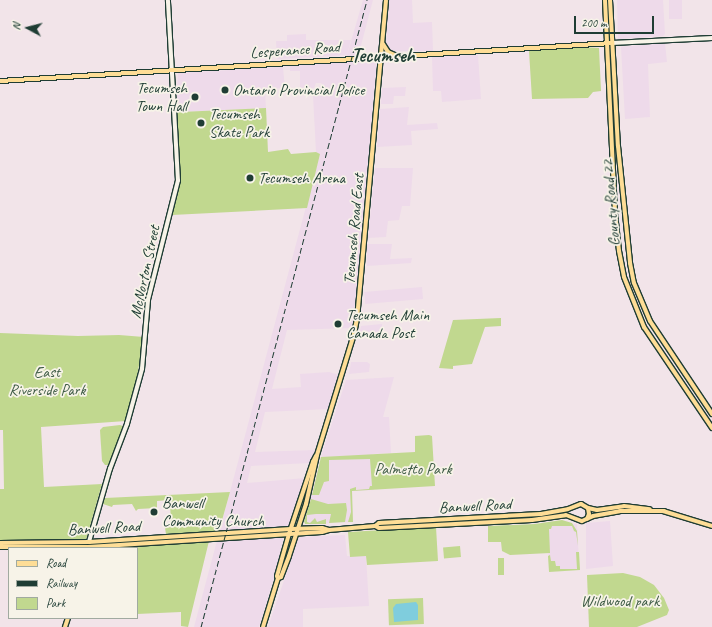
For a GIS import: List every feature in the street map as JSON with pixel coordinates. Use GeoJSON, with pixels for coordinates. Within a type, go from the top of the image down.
{"type":"FeatureCollection","features":[{"type":"Feature","properties":{"kind":"main road","name":"Tecumseh Road East"},"geometry":{"type":"LineString","coordinates":[[278,578],[281,577],[306,504],[317,455],[357,320],[386,0]]}},
{"type":"Feature","properties":{"kind":"main road","name":"County Road 22"},"geometry":{"type":"LineString","coordinates":[[605,0],[625,228],[634,283],[650,321],[712,414]]}},
{"type":"Feature","properties":{"kind":"main road","name":"County Road 22"},"geometry":{"type":"LineString","coordinates":[[610,0],[609,43],[616,213],[621,263],[630,296],[644,327],[712,428]]}},
{"type":"Feature","properties":{"kind":"main road"},"geometry":{"type":"LineString","coordinates":[[383,40],[384,47],[388,52],[399,56]]}},
{"type":"Feature","properties":{"kind":"main road","name":"Lesperance Road"},"geometry":{"type":"LineString","coordinates":[[0,81],[609,43]]}},
{"type":"Feature","properties":{"kind":"main road","name":"Tecumseh Road East"},"geometry":{"type":"LineString","coordinates":[[263,627],[278,578],[277,576],[289,534],[313,462],[317,455]]}},
{"type":"Feature","properties":{"kind":"main road"},"geometry":{"type":"LineString","coordinates":[[664,511],[620,511],[582,521],[574,518],[573,510],[576,505],[581,504],[588,508],[597,510],[624,506],[664,511],[712,526]]}},
{"type":"Feature","properties":{"kind":"main road","name":"Banwell Road"},"geometry":{"type":"LineString","coordinates":[[376,526],[379,523],[541,514],[568,509],[576,505]]}},
{"type":"Feature","properties":{"kind":"main road"},"geometry":{"type":"LineString","coordinates":[[587,519],[589,514],[588,508]]}},
{"type":"Feature","properties":{"kind":"main road","name":"Banwell Road"},"geometry":{"type":"LineString","coordinates":[[102,547],[296,534],[376,526],[379,528],[532,520],[563,515],[574,518]]}},
{"type":"Feature","properties":{"kind":"main road","name":"Banwell Road"},"geometry":{"type":"LineString","coordinates":[[0,543],[89,542],[291,529],[322,528],[329,530]]}},
{"type":"Feature","properties":{"kind":"main road"},"geometry":{"type":"LineString","coordinates":[[88,547],[89,542]]}},
{"type":"Feature","properties":{"kind":"street","name":"McNorton Street"},"geometry":{"type":"LineString","coordinates":[[89,542],[110,469],[127,424],[142,369],[148,300],[178,181],[168,0]]}},
{"type":"Feature","properties":{"kind":"street","name":"Lesperance Road"},"geometry":{"type":"LineString","coordinates":[[609,43],[712,38]]}},
{"type":"Feature","properties":{"kind":"shaded area"},"geometry":{"type":"Polygon","coordinates":[[[363,0],[373,0],[358,57],[376,57],[376,73],[353,328],[287,330],[272,389],[301,387],[300,374],[329,372],[339,375],[328,409],[265,412],[255,452],[315,450],[310,463],[251,466],[247,483],[305,478],[288,528],[234,531],[232,539],[280,537],[283,539],[281,555],[259,627],[194,627],[320,154],[316,152],[313,96],[322,83],[316,83],[314,88],[300,88],[300,71],[290,71],[290,66],[345,62],[363,0]]]}},
{"type":"Feature","properties":{"kind":"shaded area"},"geometry":{"type":"Polygon","coordinates":[[[389,0],[412,0],[413,23],[432,22],[433,51],[391,51],[386,45],[389,0]]]}},
{"type":"Feature","properties":{"kind":"shaded area"},"geometry":{"type":"Polygon","coordinates":[[[617,0],[663,0],[665,34],[663,36],[618,39],[617,0]]]}},
{"type":"Feature","properties":{"kind":"shaded area"},"geometry":{"type":"Polygon","coordinates":[[[669,0],[682,0],[682,19],[669,19],[669,0]]]}},
{"type":"Feature","properties":{"kind":"shaded area"},"geometry":{"type":"Polygon","coordinates":[[[306,34],[306,40],[351,40],[347,55],[277,59],[276,41],[287,41],[287,35],[306,34]]]}},
{"type":"Feature","properties":{"kind":"shaded area"},"geometry":{"type":"Polygon","coordinates":[[[665,43],[667,62],[648,64],[650,117],[625,119],[621,47],[665,43]]]}},
{"type":"Feature","properties":{"kind":"shaded area"},"geometry":{"type":"Polygon","coordinates":[[[478,55],[481,99],[442,102],[441,91],[433,91],[432,57],[478,55]]]}},
{"type":"Feature","properties":{"kind":"shaded area"},"geometry":{"type":"Polygon","coordinates":[[[283,68],[285,88],[265,89],[266,108],[180,112],[180,109],[176,109],[178,73],[283,68]]]}},
{"type":"Feature","properties":{"kind":"shaded area"},"geometry":{"type":"Polygon","coordinates":[[[406,87],[405,96],[394,96],[393,104],[381,104],[382,88],[406,87]]]}},
{"type":"Feature","properties":{"kind":"shaded area"},"geometry":{"type":"Polygon","coordinates":[[[409,107],[407,125],[437,123],[438,129],[411,131],[412,145],[377,147],[380,109],[409,107]]]}},
{"type":"Feature","properties":{"kind":"shaded area"},"geometry":{"type":"Polygon","coordinates":[[[375,168],[413,168],[410,206],[402,206],[399,220],[388,221],[386,237],[368,238],[375,168]]]}},
{"type":"Feature","properties":{"kind":"shaded area"},"geometry":{"type":"Polygon","coordinates":[[[367,244],[392,244],[390,259],[412,258],[411,263],[367,266],[367,244]]]}},
{"type":"Feature","properties":{"kind":"shaded area"},"geometry":{"type":"Polygon","coordinates":[[[422,287],[423,299],[365,304],[364,292],[422,287]]]}},
{"type":"Feature","properties":{"kind":"shaded area"},"geometry":{"type":"Polygon","coordinates":[[[382,324],[382,331],[379,333],[359,334],[361,326],[382,324]]]}},
{"type":"Feature","properties":{"kind":"shaded area"},"geometry":{"type":"Polygon","coordinates":[[[351,362],[367,362],[370,364],[369,372],[349,374],[351,362]]]}},
{"type":"Feature","properties":{"kind":"shaded area"},"geometry":{"type":"Polygon","coordinates":[[[394,377],[383,417],[389,417],[391,453],[372,454],[374,490],[351,491],[353,522],[305,524],[304,521],[321,457],[346,380],[394,377]]]}},
{"type":"Feature","properties":{"kind":"shaded area"},"geometry":{"type":"Polygon","coordinates":[[[610,521],[613,566],[586,569],[586,523],[610,521]]]}},
{"type":"Feature","properties":{"kind":"shaded area"},"geometry":{"type":"Polygon","coordinates":[[[577,524],[579,569],[549,571],[547,526],[577,524]]]}},
{"type":"Feature","properties":{"kind":"shaded area"},"geometry":{"type":"Polygon","coordinates":[[[345,535],[347,556],[366,556],[369,606],[303,609],[303,627],[268,627],[299,537],[345,535]]]}},
{"type":"Feature","properties":{"kind":"green space"},"geometry":{"type":"Polygon","coordinates":[[[583,47],[599,48],[601,91],[593,92],[588,98],[532,99],[529,51],[583,47]]]}},
{"type":"Feature","properties":{"kind":"green space"},"geometry":{"type":"Polygon","coordinates":[[[266,108],[268,152],[288,149],[291,154],[316,152],[320,154],[307,208],[172,215],[178,194],[180,176],[176,109],[180,109],[181,112],[266,108]]]}},
{"type":"Feature","properties":{"kind":"green space"},"geometry":{"type":"Polygon","coordinates":[[[501,318],[501,326],[485,327],[472,364],[453,366],[453,369],[439,368],[453,320],[501,318]]]}},
{"type":"Feature","properties":{"kind":"green space","name":"East Riverside Park"},"geometry":{"type":"Polygon","coordinates":[[[0,333],[78,336],[119,335],[144,337],[136,382],[126,421],[41,427],[44,487],[102,484],[86,540],[0,540],[0,489],[4,489],[3,430],[0,430],[0,333]]]}},
{"type":"Feature","properties":{"kind":"green space"},"geometry":{"type":"Polygon","coordinates":[[[123,426],[119,439],[108,465],[105,465],[102,461],[100,430],[103,427],[123,426]]]}},
{"type":"Feature","properties":{"kind":"green space","name":"Palmetto Park"},"geometry":{"type":"Polygon","coordinates":[[[415,436],[432,436],[435,486],[352,491],[353,522],[348,522],[351,512],[350,489],[356,487],[356,490],[369,489],[370,486],[372,486],[370,459],[329,460],[329,481],[324,482],[319,495],[312,495],[321,457],[415,452],[415,436]]]}},
{"type":"Feature","properties":{"kind":"green space"},"geometry":{"type":"Polygon","coordinates":[[[230,492],[219,531],[166,534],[165,528],[171,527],[170,500],[157,501],[157,508],[138,509],[136,511],[132,504],[113,505],[112,507],[103,504],[105,498],[230,492]]]}},
{"type":"Feature","properties":{"kind":"green space"},"geometry":{"type":"Polygon","coordinates":[[[311,499],[328,504],[346,503],[347,510],[345,522],[329,523],[331,514],[316,514],[307,515],[307,522],[310,523],[315,518],[317,522],[326,519],[326,524],[305,524],[304,521],[311,499]]]}},
{"type":"Feature","properties":{"kind":"green space"},"geometry":{"type":"Polygon","coordinates":[[[562,520],[572,523],[577,531],[578,546],[576,532],[572,526],[552,526],[551,529],[549,529],[550,553],[510,555],[502,551],[501,542],[488,542],[488,526],[535,524],[562,520]]]}},
{"type":"Feature","properties":{"kind":"green space"},"geometry":{"type":"Polygon","coordinates":[[[436,527],[438,561],[367,565],[366,556],[350,557],[348,532],[436,527]]]}},
{"type":"Feature","properties":{"kind":"green space"},"geometry":{"type":"Polygon","coordinates":[[[209,541],[188,627],[181,626],[181,612],[138,614],[138,547],[127,547],[209,541]]]}},
{"type":"Feature","properties":{"kind":"green space"},"geometry":{"type":"Polygon","coordinates":[[[460,546],[461,557],[444,558],[443,547],[460,546]]]}},
{"type":"Feature","properties":{"kind":"green space"},"geometry":{"type":"Polygon","coordinates":[[[576,552],[579,552],[580,570],[549,572],[548,556],[550,555],[551,561],[555,561],[556,566],[560,566],[560,569],[577,569],[576,552]]]}},
{"type":"Feature","properties":{"kind":"green space"},"geometry":{"type":"Polygon","coordinates":[[[498,558],[504,558],[504,575],[498,575],[498,558]]]}},
{"type":"Feature","properties":{"kind":"green space","name":"Wildwood park"},"geometry":{"type":"Polygon","coordinates":[[[623,573],[640,577],[654,585],[664,598],[669,610],[667,615],[637,627],[589,627],[587,575],[623,573]]]}},
{"type":"Feature","properties":{"kind":"green space"},"geometry":{"type":"Polygon","coordinates":[[[423,598],[424,624],[389,625],[388,599],[423,598]]]}},
{"type":"Feature","properties":{"kind":"water"},"geometry":{"type":"Polygon","coordinates":[[[416,602],[418,605],[418,620],[394,622],[393,608],[396,604],[416,602]]]}},
{"type":"Feature","properties":{"kind":"railway"},"geometry":{"type":"LineString","coordinates":[[201,627],[367,0]]}},
{"type":"Feature","properties":{"kind":"place","name":"Ontario Provincial Police"},"geometry":{"type":"Point","coordinates":[225,90]}},
{"type":"Feature","properties":{"kind":"place","name":"Tecumseh Town Hall"},"geometry":{"type":"Point","coordinates":[195,97]}},
{"type":"Feature","properties":{"kind":"place","name":"Tecumseh Skate Park"},"geometry":{"type":"Point","coordinates":[201,123]}},
{"type":"Feature","properties":{"kind":"place","name":"Tecumseh Arena"},"geometry":{"type":"Point","coordinates":[250,178]}},
{"type":"Feature","properties":{"kind":"place","name":"Tecumseh Main Canada Post"},"geometry":{"type":"Point","coordinates":[338,324]}},
{"type":"Feature","properties":{"kind":"place","name":"Banwell Community Church"},"geometry":{"type":"Point","coordinates":[154,512]}},
{"type":"Feature","properties":{"kind":"district","name":"Tecumseh"},"geometry":{"type":"Point","coordinates":[383,55]}}]}
